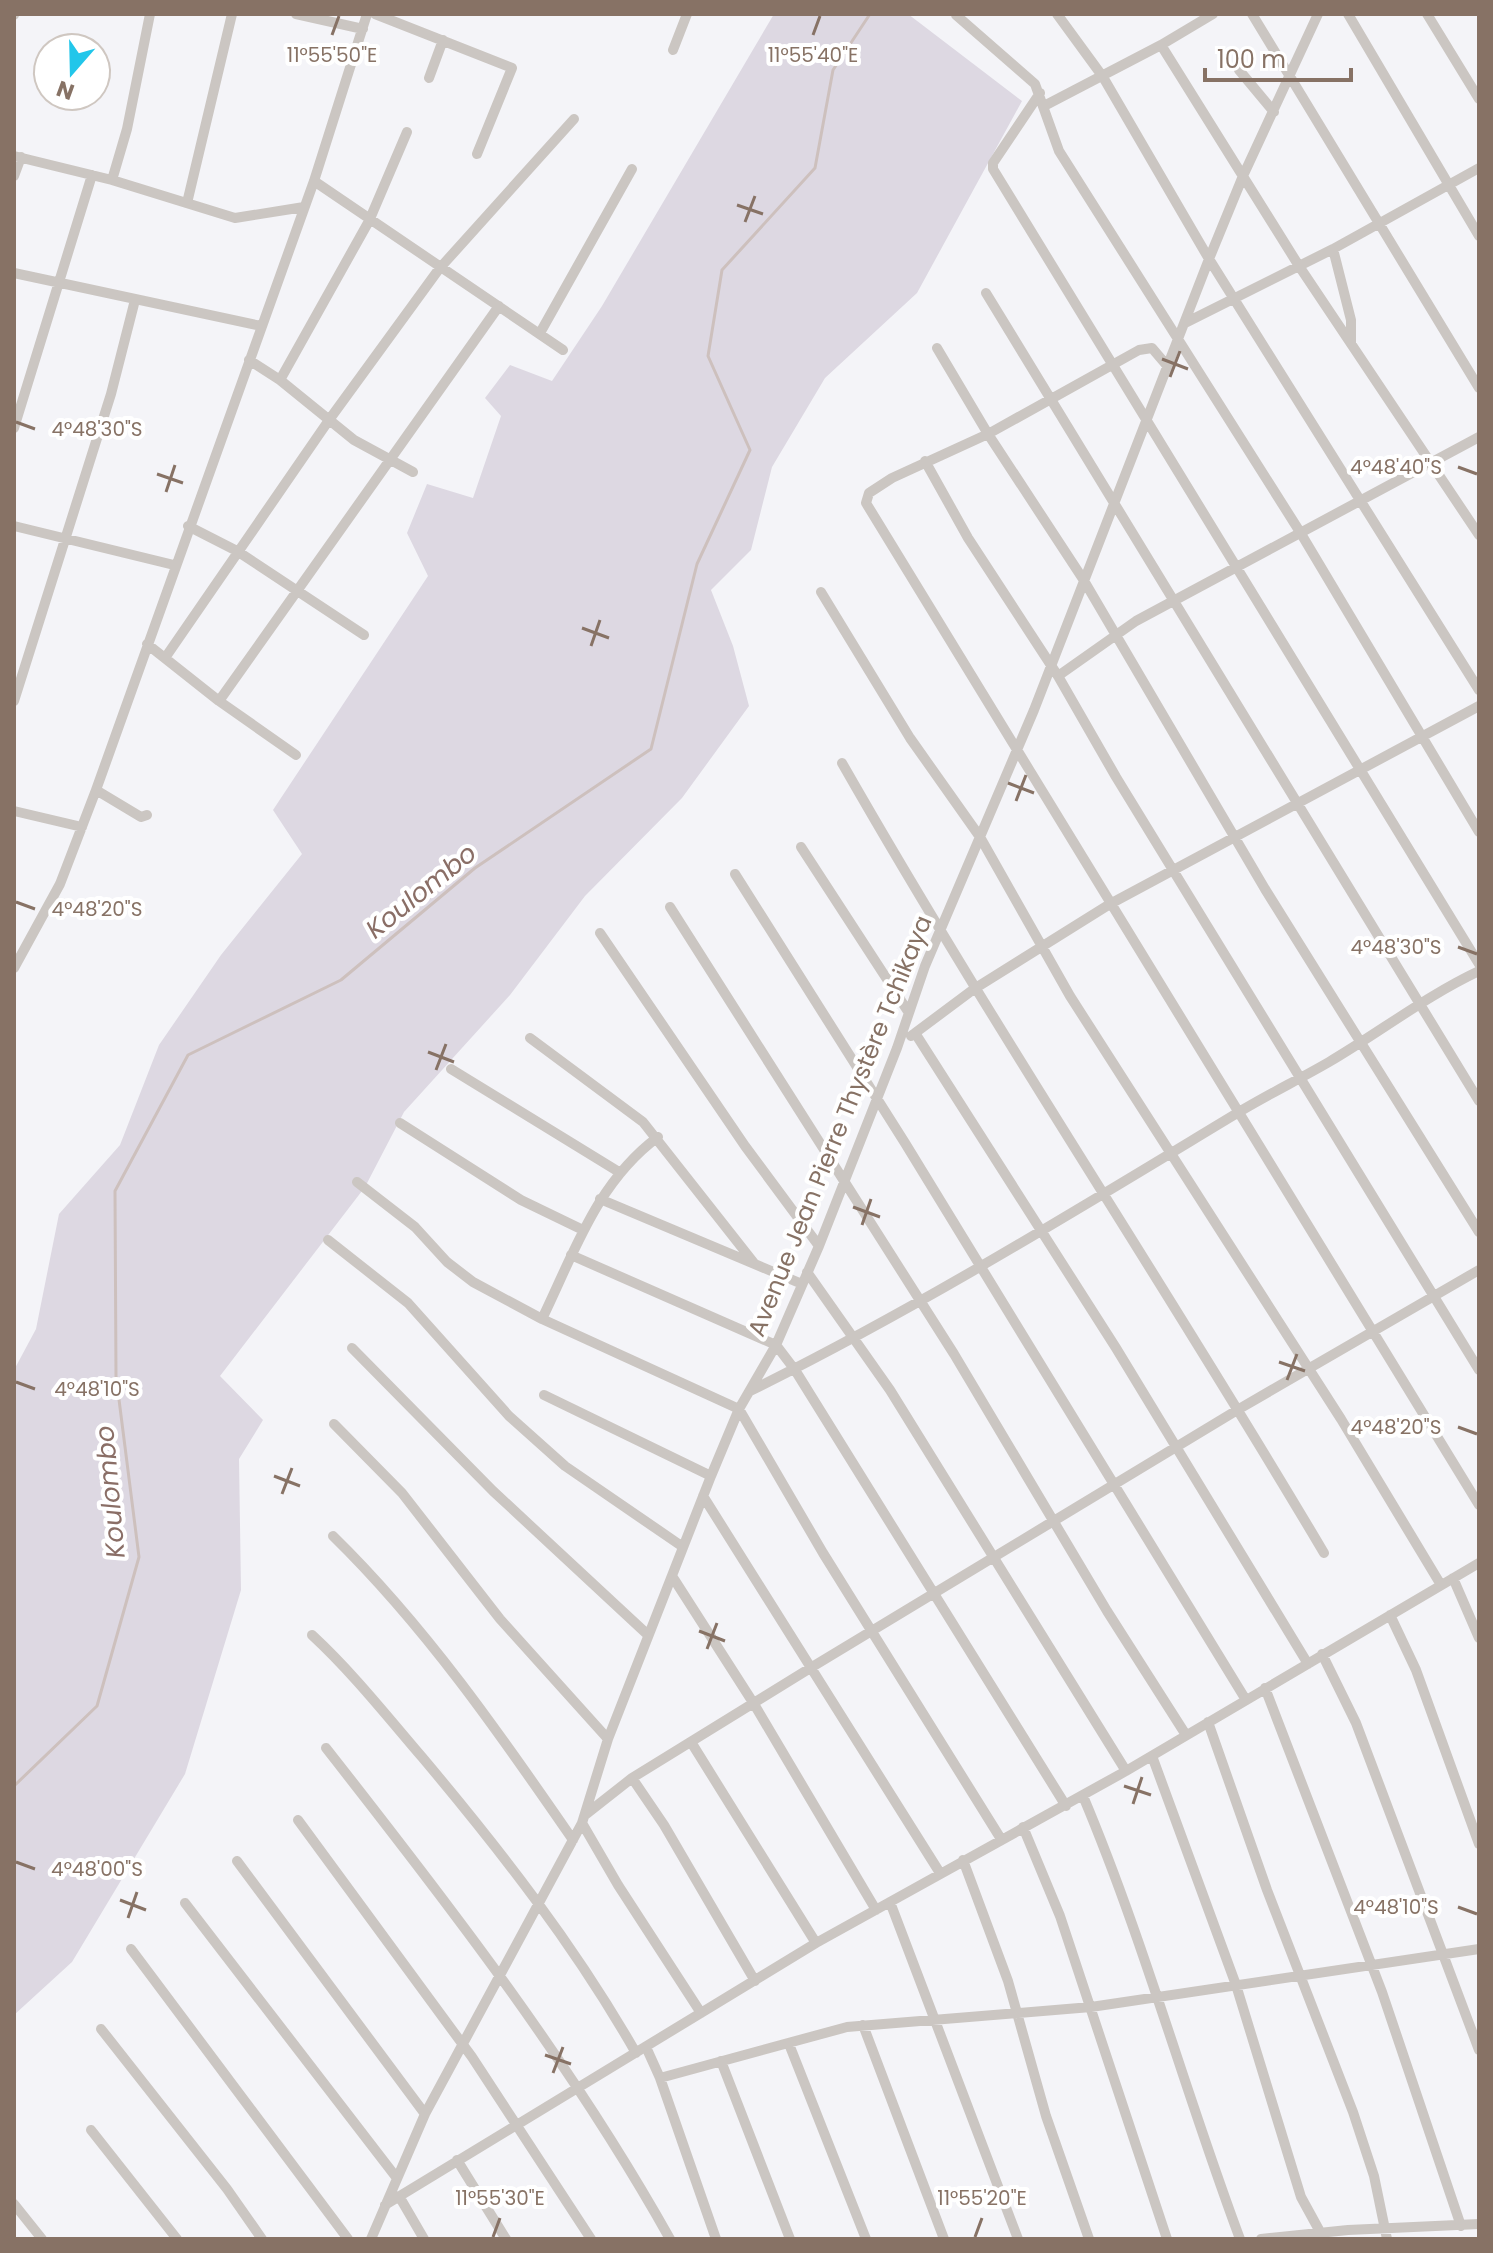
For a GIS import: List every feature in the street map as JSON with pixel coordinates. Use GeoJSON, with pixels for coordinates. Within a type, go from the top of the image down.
{"type":"FeatureCollection","features":[{"type":"Feature","properties":{"kind":"street"},"geometry":{"type":"LineString","coordinates":[[112,180],[127,129],[150,14]]}},
{"type":"Feature","properties":{"kind":"street"},"geometry":{"type":"LineString","coordinates":[[187,203],[232,14]]}},
{"type":"Feature","properties":{"kind":"street"},"geometry":{"type":"LineString","coordinates":[[296,14],[363,29]]}},
{"type":"Feature","properties":{"kind":"street"},"geometry":{"type":"LineString","coordinates":[[14,968],[60,884],[96,790],[314,181],[367,14]]}},
{"type":"Feature","properties":{"kind":"street"},"geometry":{"type":"LineString","coordinates":[[375,14],[391,17],[512,68],[477,154]]}},
{"type":"Feature","properties":{"kind":"street"},"geometry":{"type":"LineString","coordinates":[[673,50],[687,14]]}},
{"type":"Feature","properties":{"kind":"street"},"geometry":{"type":"LineString","coordinates":[[1057,14],[1103,77],[1209,259],[1479,690]]}},
{"type":"Feature","properties":{"kind":"street"},"geometry":{"type":"LineString","coordinates":[[1044,106],[1161,45],[1191,19],[1213,14]]}},
{"type":"Feature","properties":{"kind":"street"},"geometry":{"type":"LineString","coordinates":[[1252,14],[1479,388]]}},
{"type":"Feature","properties":{"kind":"street","name":"Avenue Jean Pierre Thystère Tchikaya"},"geometry":{"type":"LineString","coordinates":[[371,2239],[425,2114],[584,1819],[608,1739],[711,1476],[739,1409],[776,1345],[819,1246],[939,932],[1051,666],[1083,579],[1181,339],[1209,259],[1243,176],[1318,14]]}},
{"type":"Feature","properties":{"kind":"street"},"geometry":{"type":"LineString","coordinates":[[1348,14],[1479,236]]}},
{"type":"Feature","properties":{"kind":"street"},"geometry":{"type":"LineString","coordinates":[[1427,14],[1479,99]]}},
{"type":"Feature","properties":{"kind":"street"},"geometry":{"type":"LineString","coordinates":[[956,15],[1040,93],[1059,151],[1181,339],[1425,736],[1479,832]]}},
{"type":"Feature","properties":{"kind":"street"},"geometry":{"type":"LineString","coordinates":[[429,78],[443,40]]}},
{"type":"Feature","properties":{"kind":"street"},"geometry":{"type":"LineString","coordinates":[[1161,45],[1299,266],[1479,535]]}},
{"type":"Feature","properties":{"kind":"street"},"geometry":{"type":"LineString","coordinates":[[1239,70],[1274,112]]}},
{"type":"Feature","properties":{"kind":"street"},"geometry":{"type":"LineString","coordinates":[[1040,93],[992,166],[1146,423],[1238,567],[1479,964]]}},
{"type":"Feature","properties":{"kind":"street"},"geometry":{"type":"LineString","coordinates":[[165,658],[329,420],[439,269],[574,119]]}},
{"type":"Feature","properties":{"kind":"street"},"geometry":{"type":"LineString","coordinates":[[280,380],[369,221],[407,132]]}},
{"type":"Feature","properties":{"kind":"street"},"geometry":{"type":"LineString","coordinates":[[14,176],[17,157],[112,180],[238,219],[304,207]]}},
{"type":"Feature","properties":{"kind":"street"},"geometry":{"type":"LineString","coordinates":[[1187,322],[1333,249],[1479,168]]}},
{"type":"Feature","properties":{"kind":"street"},"geometry":{"type":"LineString","coordinates":[[540,333],[632,169]]}},
{"type":"Feature","properties":{"kind":"street"},"geometry":{"type":"LineString","coordinates":[[14,428],[92,175]]}},
{"type":"Feature","properties":{"kind":"street"},"geometry":{"type":"LineString","coordinates":[[314,181],[439,269],[563,350]]}},
{"type":"Feature","properties":{"kind":"street"},"geometry":{"type":"LineString","coordinates":[[1333,249],[1351,320],[1351,343]]}},
{"type":"Feature","properties":{"kind":"street"},"geometry":{"type":"LineString","coordinates":[[14,273],[261,326]]}},
{"type":"Feature","properties":{"kind":"street"},"geometry":{"type":"LineString","coordinates":[[986,293],[1479,1101]]}},
{"type":"Feature","properties":{"kind":"street"},"geometry":{"type":"LineString","coordinates":[[14,701],[111,394],[135,300]]}},
{"type":"Feature","properties":{"kind":"street"},"geometry":{"type":"LineString","coordinates":[[219,701],[499,306]]}},
{"type":"Feature","properties":{"kind":"street"},"geometry":{"type":"LineString","coordinates":[[1169,368],[1159,353],[1146,347],[988,434],[925,461],[876,488],[866,498],[866,503],[1016,753],[1479,1505]]}},
{"type":"Feature","properties":{"kind":"street"},"geometry":{"type":"LineString","coordinates":[[937,348],[988,434],[1083,579],[1234,837],[1479,1232]]}},
{"type":"Feature","properties":{"kind":"street"},"geometry":{"type":"LineString","coordinates":[[249,360],[280,380],[354,440],[413,472]]}},
{"type":"Feature","properties":{"kind":"street"},"geometry":{"type":"LineString","coordinates":[[1058,676],[1114,636],[1174,600],[1479,437]]}},
{"type":"Feature","properties":{"kind":"street"},"geometry":{"type":"LineString","coordinates":[[925,461],[968,538],[1058,676],[1174,873],[1479,1370]]}},
{"type":"Feature","properties":{"kind":"street"},"geometry":{"type":"LineString","coordinates":[[14,526],[174,565]]}},
{"type":"Feature","properties":{"kind":"street"},"geometry":{"type":"LineString","coordinates":[[188,526],[237,551],[364,635]]}},
{"type":"Feature","properties":{"kind":"street"},"geometry":{"type":"LineString","coordinates":[[821,592],[910,738],[980,837],[1043,946],[1308,1372],[1341,1419],[1441,1585]]}},
{"type":"Feature","properties":{"kind":"street"},"geometry":{"type":"LineString","coordinates":[[147,644],[219,701],[296,755]]}},
{"type":"Feature","properties":{"kind":"street"},"geometry":{"type":"LineString","coordinates":[[897,1048],[974,989],[1110,904],[1174,873],[1297,802],[1360,772],[1479,706]]}},
{"type":"Feature","properties":{"kind":"street"},"geometry":{"type":"LineString","coordinates":[[842,763],[939,932],[1239,1409],[1324,1553]]}},
{"type":"Feature","properties":{"kind":"street"},"geometry":{"type":"LineString","coordinates":[[96,790],[141,817],[147,815]]}},
{"type":"Feature","properties":{"kind":"street"},"geometry":{"type":"LineString","coordinates":[[14,811],[82,827]]}},
{"type":"Feature","properties":{"kind":"street"},"geometry":{"type":"LineString","coordinates":[[801,847],[909,1013]]}},
{"type":"Feature","properties":{"kind":"street"},"geometry":{"type":"LineString","coordinates":[[735,874],[980,1265],[1246,1700]]}},
{"type":"Feature","properties":{"kind":"street"},"geometry":{"type":"LineString","coordinates":[[670,907],[845,1181],[1186,1735]]}},
{"type":"Feature","properties":{"kind":"street"},"geometry":{"type":"LineString","coordinates":[[600,933],[745,1146],[819,1246]]}},
{"type":"Feature","properties":{"kind":"street"},"geometry":{"type":"LineString","coordinates":[[749,1392],[854,1339],[918,1299],[1042,1231],[1479,971]]}},
{"type":"Feature","properties":{"kind":"street"},"geometry":{"type":"LineString","coordinates":[[915,1033],[1042,1231],[1308,1664]]}},
{"type":"Feature","properties":{"kind":"street"},"geometry":{"type":"LineString","coordinates":[[530,1038],[616,1099],[658,1137],[754,1263]]}},
{"type":"Feature","properties":{"kind":"street"},"geometry":{"type":"LineString","coordinates":[[451,1069],[619,1172]]}},
{"type":"Feature","properties":{"kind":"street"},"geometry":{"type":"LineString","coordinates":[[400,1123],[521,1200],[583,1230]]}},
{"type":"Feature","properties":{"kind":"street"},"geometry":{"type":"LineString","coordinates":[[542,1319],[600,1199],[619,1172],[658,1137]]}},
{"type":"Feature","properties":{"kind":"street"},"geometry":{"type":"LineString","coordinates":[[357,1182],[415,1227],[460,1274],[542,1319],[739,1409],[1001,1839]]}},
{"type":"Feature","properties":{"kind":"street"},"geometry":{"type":"LineString","coordinates":[[600,1199],[802,1284]]}},
{"type":"Feature","properties":{"kind":"street"},"geometry":{"type":"LineString","coordinates":[[328,1240],[408,1303],[509,1416],[565,1466],[683,1547]]}},
{"type":"Feature","properties":{"kind":"street"},"geometry":{"type":"LineString","coordinates":[[571,1255],[776,1345],[795,1370],[1066,1806]]}},
{"type":"Feature","properties":{"kind":"street"},"geometry":{"type":"LineString","coordinates":[[701,2013],[618,1885],[584,1819],[632,1778],[812,1667],[873,1633],[1239,1409],[1308,1372],[1479,1270]]}},
{"type":"Feature","properties":{"kind":"street"},"geometry":{"type":"LineString","coordinates":[[807,1272],[854,1339],[1126,1771]]}},
{"type":"Feature","properties":{"kind":"street"},"geometry":{"type":"LineString","coordinates":[[352,1348],[493,1491],[648,1635]]}},
{"type":"Feature","properties":{"kind":"street"},"geometry":{"type":"LineString","coordinates":[[544,1395],[711,1476]]}},
{"type":"Feature","properties":{"kind":"street"},"geometry":{"type":"LineString","coordinates":[[334,1424],[402,1493],[500,1619],[608,1739]]}},
{"type":"Feature","properties":{"kind":"street"},"geometry":{"type":"LineString","coordinates":[[703,1496],[940,1873]]}},
{"type":"Feature","properties":{"kind":"street"},"geometry":{"type":"LineString","coordinates":[[333,1536],[371,1573],[452,1672],[573,1840]]}},
{"type":"Feature","properties":{"kind":"street"},"geometry":{"type":"LineString","coordinates":[[385,2205],[816,1943],[1066,1806],[1479,1563]]}},
{"type":"Feature","properties":{"kind":"street"},"geometry":{"type":"LineString","coordinates":[[672,1576],[754,1704],[876,1910]]}},
{"type":"Feature","properties":{"kind":"street"},"geometry":{"type":"LineString","coordinates":[[1453,1578],[1479,1638]]}},
{"type":"Feature","properties":{"kind":"street"},"geometry":{"type":"LineString","coordinates":[[1390,1615],[1416,1670],[1479,1844]]}},
{"type":"Feature","properties":{"kind":"street"},"geometry":{"type":"LineString","coordinates":[[312,1635],[361,1684],[539,1903],[660,2078],[716,2239]]}},
{"type":"Feature","properties":{"kind":"street"},"geometry":{"type":"LineString","coordinates":[[1322,1654],[1356,1723],[1479,2050]]}},
{"type":"Feature","properties":{"kind":"street"},"geometry":{"type":"LineString","coordinates":[[1265,1688],[1371,1966],[1461,2226]]}},
{"type":"Feature","properties":{"kind":"street"},"geometry":{"type":"LineString","coordinates":[[1208,1722],[1299,1976],[1353,2112],[1374,2176],[1386,2235]]}},
{"type":"Feature","properties":{"kind":"street"},"geometry":{"type":"LineString","coordinates":[[691,1742],[816,1943]]}},
{"type":"Feature","properties":{"kind":"street"},"geometry":{"type":"LineString","coordinates":[[326,1748],[502,1976],[578,2089],[670,2239]]}},
{"type":"Feature","properties":{"kind":"street"},"geometry":{"type":"LineString","coordinates":[[1152,1756],[1236,1985],[1288,2162],[1301,2197],[1322,2236]]}},
{"type":"Feature","properties":{"kind":"street"},"geometry":{"type":"LineString","coordinates":[[632,1778],[686,1862],[755,1981]]}},
{"type":"Feature","properties":{"kind":"street"},"geometry":{"type":"LineString","coordinates":[[1083,1796],[1159,1997],[1240,2239]]}},
{"type":"Feature","properties":{"kind":"street"},"geometry":{"type":"LineString","coordinates":[[298,1820],[463,2044],[591,2239]]}},
{"type":"Feature","properties":{"kind":"street"},"geometry":{"type":"LineString","coordinates":[[1023,1827],[1060,1916],[1167,2239]]}},
{"type":"Feature","properties":{"kind":"street"},"geometry":{"type":"LineString","coordinates":[[963,1860],[1018,2014],[1046,2116],[1089,2239]]}},
{"type":"Feature","properties":{"kind":"street"},"geometry":{"type":"LineString","coordinates":[[237,1861],[425,2114]]}},
{"type":"Feature","properties":{"kind":"street"},"geometry":{"type":"LineString","coordinates":[[890,1902],[1018,2239]]}},
{"type":"Feature","properties":{"kind":"street"},"geometry":{"type":"LineString","coordinates":[[185,1903],[396,2177]]}},
{"type":"Feature","properties":{"kind":"street"},"geometry":{"type":"LineString","coordinates":[[131,1949],[348,2239]]}},
{"type":"Feature","properties":{"kind":"street"},"geometry":{"type":"LineString","coordinates":[[660,2078],[863,2025],[1091,2007],[1479,1949]]}},
{"type":"Feature","properties":{"kind":"street"},"geometry":{"type":"LineString","coordinates":[[863,2025],[944,2239]]}},
{"type":"Feature","properties":{"kind":"street"},"geometry":{"type":"LineString","coordinates":[[101,2029],[227,2189],[262,2239]]}},
{"type":"Feature","properties":{"kind":"street"},"geometry":{"type":"LineString","coordinates":[[789,2044],[866,2239]]}},
{"type":"Feature","properties":{"kind":"street"},"geometry":{"type":"LineString","coordinates":[[721,2061],[790,2239]]}},
{"type":"Feature","properties":{"kind":"street"},"geometry":{"type":"LineString","coordinates":[[91,2130],[177,2239]]}},
{"type":"Feature","properties":{"kind":"street"},"geometry":{"type":"LineString","coordinates":[[457,2160],[506,2239]]}},
{"type":"Feature","properties":{"kind":"street"},"geometry":{"type":"LineString","coordinates":[[399,2196],[424,2239]]}},
{"type":"Feature","properties":{"kind":"street"},"geometry":{"type":"LineString","coordinates":[[14,2204],[42,2239]]}},
{"type":"Feature","properties":{"kind":"street"},"geometry":{"type":"LineString","coordinates":[[1261,2239],[1386,2235],[1479,2224]]}},
{"type":"Feature","properties":{"kind":"shaded area"},"geometry":{"type":"Polygon","coordinates":[[[774,14],[908,14],[1022,101],[917,293],[825,378],[772,467],[751,550],[711,590],[733,646],[749,706],[682,798],[585,896],[510,995],[404,1112],[365,1187],[220,1376],[263,1420],[239,1459],[241,1590],[185,1774],[72,1962],[14,2015],[14,1370],[36,1329],[59,1214],[120,1145],[159,1045],[221,955],[302,854],[273,810],[428,576],[407,533],[427,484],[473,498],[501,416],[485,398],[510,365],[552,381],[602,306],[774,14]]]}},
{"type":"Feature","properties":{"kind":"waterway","name":"Koulombo"},"geometry":{"type":"LineString","coordinates":[[14,1786],[97,1706],[139,1557],[116,1376],[115,1191],[188,1055],[341,980],[475,868],[651,749],[697,564],[750,450],[708,356],[722,270],[815,168],[833,70],[870,14]]}}]}
